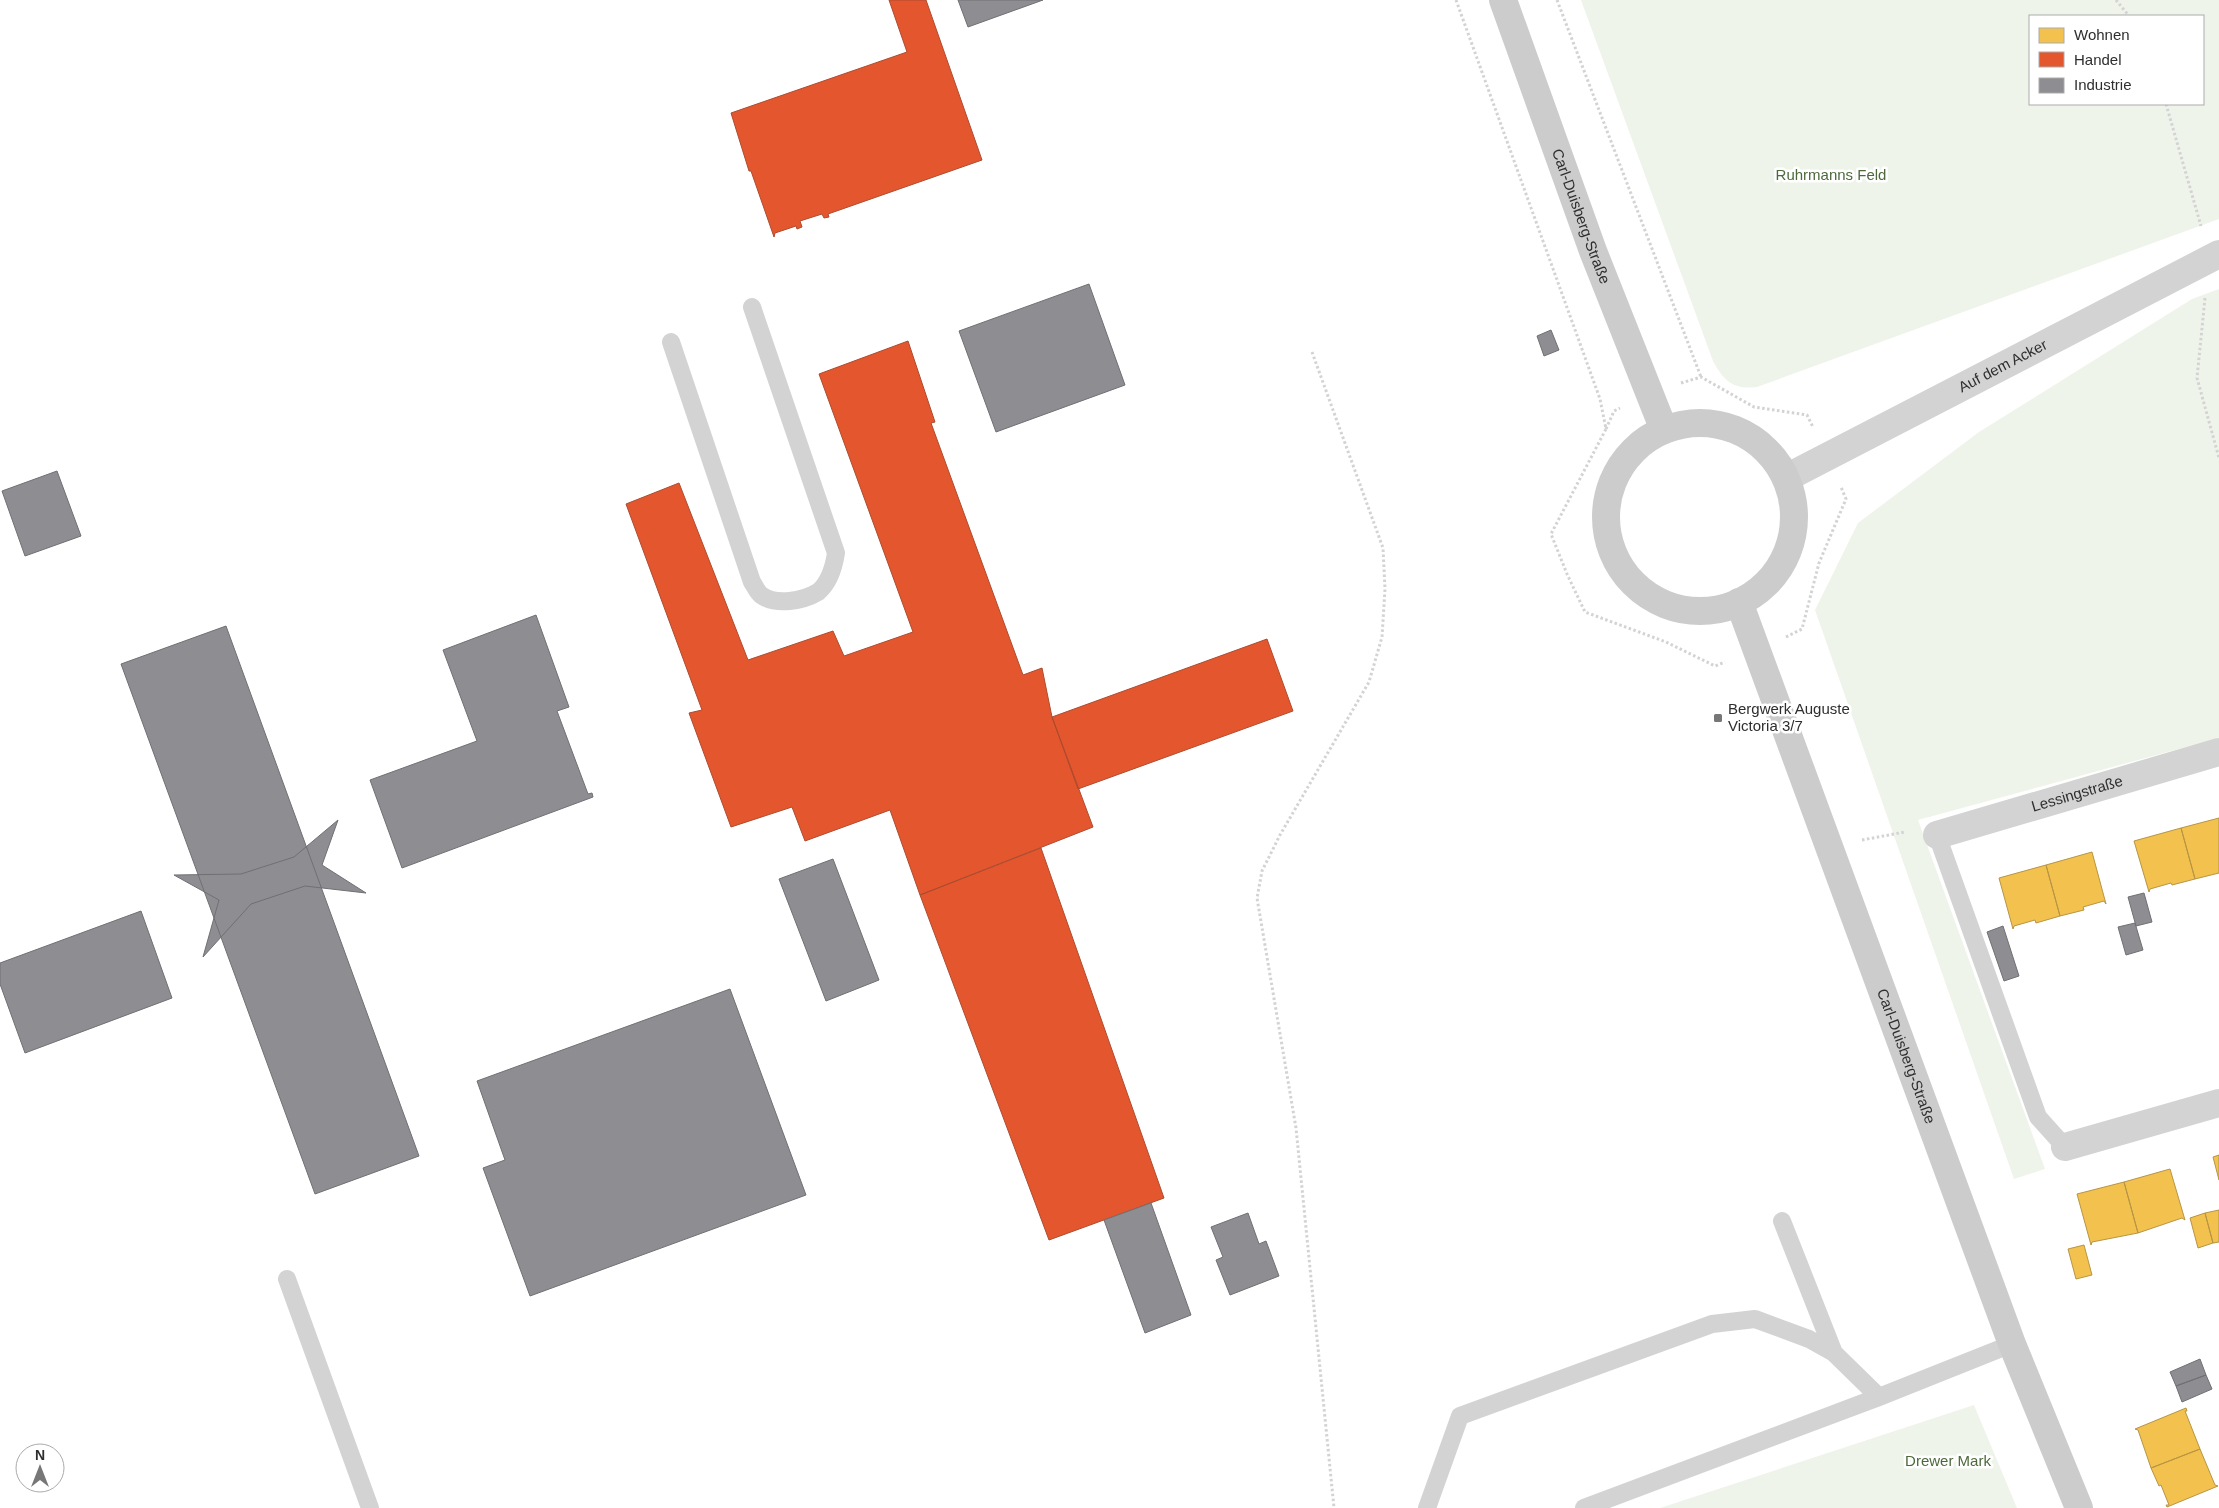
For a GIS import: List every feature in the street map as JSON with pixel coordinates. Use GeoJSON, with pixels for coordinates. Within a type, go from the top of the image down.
{"type":"FeatureCollection","features":[{"type":"Feature","properties":{"kind":"main road","name":"Carl-Duisberg-Straße"},"geometry":{"type":"LineString","coordinates":[[1503,0],[1593,251],[1664,430]]}},
{"type":"Feature","properties":{"kind":"main road"},"geometry":{"type":"LineString","coordinates":[[1699,423],[1724,426],[1735,430],[1756,441],[1766,449],[1786,478],[1792,493],[1794,510],[1791,542],[1777,572],[1766,584],[1739,602],[1723,608],[1707,610],[1674,607],[1645,592],[1622,568],[1614,554],[1607,525],[1607,510],[1613,482],[1620,468],[1634,451],[1651,437],[1664,430],[1699,423]]}},
{"type":"Feature","properties":{"kind":"main road","name":"Carl-Duisberg-Straße"},"geometry":{"type":"LineString","coordinates":[[1739,602],[2012,1344],[2079,1508]]}},
{"type":"Feature","properties":{"kind":"street","name":"Auf dem Acker"},"geometry":{"type":"LineString","coordinates":[[1786,478],[2219,254]]}},
{"type":"Feature","properties":{"kind":"street","name":"Lessingstraße"},"geometry":{"type":"LineString","coordinates":[[1937,835],[2219,752]]}},
{"type":"Feature","properties":{"kind":"street"},"geometry":{"type":"LineString","coordinates":[[2065,1147],[2219,1103]]}},
{"type":"Feature","properties":{"kind":"lane"},"geometry":{"type":"LineString","coordinates":[[670,342],[752,582],[760,595],[778,601],[801,599],[819,591],[833,570],[836,553],[752,307]]}},
{"type":"Feature","properties":{"kind":"lane"},"geometry":{"type":"LineString","coordinates":[[1937,835],[2038,1117],[2065,1147]]}},
{"type":"Feature","properties":{"kind":"lane"},"geometry":{"type":"LineString","coordinates":[[1782,1221],[1834,1353]]}},
{"type":"Feature","properties":{"kind":"lane"},"geometry":{"type":"LineString","coordinates":[[288,1279],[370,1508]]}},
{"type":"Feature","properties":{"kind":"lane"},"geometry":{"type":"LineString","coordinates":[[1427,1508],[1460,1416],[1712,1324],[1755,1319],[1810,1339],[1834,1353],[1879,1397]]}},
{"type":"Feature","properties":{"kind":"lane"},"geometry":{"type":"LineString","coordinates":[[1584,1508],[1879,1397],[2012,1344]]}},
{"type":"Feature","properties":{"kind":"path"},"geometry":{"type":"LineString","coordinates":[[1456,0],[1600,399],[1606,428]]}},
{"type":"Feature","properties":{"kind":"path"},"geometry":{"type":"LineString","coordinates":[[1557,0],[1701,377],[1754,406],[1807,415],[1828,456],[1846,499],[1819,563],[1802,630],[1756,651],[1715,666],[1666,642],[1585,612],[1566,574],[1551,534],[1614,411],[1650,394],[1701,377]]}},
{"type":"Feature","properties":{"kind":"path"},"geometry":{"type":"LineString","coordinates":[[2116,0],[2128,15]]}},
{"type":"Feature","properties":{"kind":"path"},"geometry":{"type":"LineString","coordinates":[[1312,352],[1383,548],[1385,588],[1382,637],[1370,682],[1280,835],[1262,871],[1258,898],[1296,1128],[1334,1508]]}},
{"type":"Feature","properties":{"kind":"path"},"geometry":{"type":"LineString","coordinates":[[1829,846],[1916,830],[1937,835]]}},
{"type":"Feature","properties":{"kind":"green space","name":"Ruhrmanns Feld"},"geometry":{"type":"Polygon","coordinates":[[[1581,0],[2219,0],[2219,219],[1757,387],[1749,388],[1735,385],[1730,383],[1721,374],[1713,361],[1581,0]]]}},
{"type":"Feature","properties":{"kind":"green space"},"geometry":{"type":"Polygon","coordinates":[[[2219,289],[2219,738],[1918,820],[2045,1169],[2014,1179],[1815,610],[1858,523],[1979,432],[2192,299],[2219,289]]]}},
{"type":"Feature","properties":{"kind":"green space","name":"Drewer Mark"},"geometry":{"type":"Polygon","coordinates":[[[1974,1405],[2017,1508],[1660,1508],[1974,1405]]]}},
{"type":"Feature","properties":{"kind":"building: Wohnen"},"geometry":{"type":"Polygon","coordinates":[[[2219,818],[2219,873],[2195,879],[2181,828],[2219,818]]]}},
{"type":"Feature","properties":{"kind":"building: Wohnen"},"geometry":{"type":"Polygon","coordinates":[[[2181,828],[2195,879],[2172,885],[2171,883],[2150,889],[2149,892],[2134,841],[2181,828]]]}},
{"type":"Feature","properties":{"kind":"building: Wohnen"},"geometry":{"type":"Polygon","coordinates":[[[2092,852],[2106,904],[2104,901],[2083,907],[2084,910],[2060,916],[2046,865],[2092,852]]]}},
{"type":"Feature","properties":{"kind":"building: Wohnen"},"geometry":{"type":"Polygon","coordinates":[[[2046,865],[2060,916],[2036,923],[2035,920],[2014,926],[2013,929],[1999,878],[2046,865]]]}},
{"type":"Feature","properties":{"kind":"building: Wohnen"},"geometry":{"type":"Polygon","coordinates":[[[2219,1155],[2219,1180],[2213,1157],[2219,1155]]]}},
{"type":"Feature","properties":{"kind":"building: Wohnen"},"geometry":{"type":"Polygon","coordinates":[[[2170,1169],[2185,1220],[2182,1218],[2138,1233],[2124,1182],[2170,1169]]]}},
{"type":"Feature","properties":{"kind":"building: Wohnen"},"geometry":{"type":"Polygon","coordinates":[[[2124,1182],[2138,1233],[2092,1242],[2091,1245],[2077,1194],[2124,1182]]]}},
{"type":"Feature","properties":{"kind":"building: Wohnen"},"geometry":{"type":"Polygon","coordinates":[[[2219,1210],[2219,1242],[2213,1243],[2205,1213],[2219,1210]]]}},
{"type":"Feature","properties":{"kind":"building: Wohnen"},"geometry":{"type":"Polygon","coordinates":[[[2205,1213],[2213,1243],[2198,1248],[2190,1218],[2205,1213]]]}},
{"type":"Feature","properties":{"kind":"building: Wohnen"},"geometry":{"type":"Polygon","coordinates":[[[2084,1245],[2092,1275],[2076,1279],[2068,1249],[2084,1245]]]}},
{"type":"Feature","properties":{"kind":"building: Wohnen"},"geometry":{"type":"Polygon","coordinates":[[[2186,1408],[2187,1411],[2185,1411],[2200,1449],[2151,1468],[2138,1430],[2135,1429],[2186,1408]]]}},
{"type":"Feature","properties":{"kind":"building: Wohnen"},"geometry":{"type":"Polygon","coordinates":[[[2200,1449],[2215,1485],[2218,1486],[2167,1507],[2166,1505],[2169,1505],[2161,1485],[2159,1486],[2151,1468],[2200,1449]]]}},
{"type":"Feature","properties":{"kind":"building: Handel"},"geometry":{"type":"Polygon","coordinates":[[[889,0],[926,0],[982,160],[828,214],[829,217],[824,218],[822,214],[800,221],[802,227],[797,229],[796,226],[775,233],[774,237],[751,171],[749,171],[731,113],[907,52],[889,0]]]}},
{"type":"Feature","properties":{"kind":"building: Handel"},"geometry":{"type":"Polygon","coordinates":[[[908,341],[935,422],[931,423],[1023,675],[1042,668],[1052,717],[1093,827],[920,895],[890,810],[805,841],[792,807],[731,827],[689,713],[702,710],[626,504],[679,483],[748,660],[833,631],[844,656],[913,632],[819,374],[908,341]]]}},
{"type":"Feature","properties":{"kind":"building: Handel"},"geometry":{"type":"Polygon","coordinates":[[[1267,639],[1293,711],[1078,789],[1052,717],[1267,639]]]}},
{"type":"Feature","properties":{"kind":"building: Handel"},"geometry":{"type":"Polygon","coordinates":[[[1041,848],[1164,1198],[1049,1240],[920,895],[1041,848]]]}},
{"type":"Feature","properties":{"kind":"building: Industrie"},"geometry":{"type":"Polygon","coordinates":[[[958,0],[1043,0],[968,27],[958,0]]]}},
{"type":"Feature","properties":{"kind":"building: Industrie"},"geometry":{"type":"Polygon","coordinates":[[[1089,284],[1125,385],[996,432],[959,331],[1089,284]]]}},
{"type":"Feature","properties":{"kind":"building: Industrie"},"geometry":{"type":"Polygon","coordinates":[[[1551,330],[1559,350],[1544,356],[1537,336],[1551,330]]]}},
{"type":"Feature","properties":{"kind":"building: Industrie"},"geometry":{"type":"Polygon","coordinates":[[[57,471],[81,536],[25,556],[2,491],[57,471]]]}},
{"type":"Feature","properties":{"kind":"building: Industrie"},"geometry":{"type":"Polygon","coordinates":[[[536,615],[569,707],[557,711],[588,794],[592,793],[593,797],[402,868],[370,780],[477,741],[443,650],[536,615]]]}},
{"type":"Feature","properties":{"kind":"building: Industrie"},"geometry":{"type":"Polygon","coordinates":[[[226,626],[419,1156],[315,1194],[121,664],[226,626]]]}},
{"type":"Feature","properties":{"kind":"building: Industrie"},"geometry":{"type":"Polygon","coordinates":[[[338,820],[322,865],[366,893],[305,886],[251,904],[203,957],[219,900],[174,875],[241,874],[294,857],[338,820]]]}},
{"type":"Feature","properties":{"kind":"building: Industrie"},"geometry":{"type":"Polygon","coordinates":[[[833,859],[879,980],[826,1001],[779,879],[833,859]]]}},
{"type":"Feature","properties":{"kind":"building: Industrie"},"geometry":{"type":"Polygon","coordinates":[[[2144,893],[2152,922],[2136,926],[2128,897],[2144,893]]]}},
{"type":"Feature","properties":{"kind":"building: Industrie"},"geometry":{"type":"Polygon","coordinates":[[[141,911],[172,998],[25,1053],[0,984],[0,963],[141,911]]]}},
{"type":"Feature","properties":{"kind":"building: Industrie"},"geometry":{"type":"Polygon","coordinates":[[[2135,923],[2143,950],[2126,955],[2118,927],[2135,923]]]}},
{"type":"Feature","properties":{"kind":"building: Industrie"},"geometry":{"type":"Polygon","coordinates":[[[2003,926],[2019,976],[2004,981],[1987,932],[2003,926]]]}},
{"type":"Feature","properties":{"kind":"building: Industrie"},"geometry":{"type":"Polygon","coordinates":[[[730,989],[806,1195],[530,1296],[483,1168],[505,1160],[477,1081],[730,989]]]}},
{"type":"Feature","properties":{"kind":"building: Industrie"},"geometry":{"type":"Polygon","coordinates":[[[1151,1203],[1191,1315],[1145,1333],[1104,1220],[1151,1203]]]}},
{"type":"Feature","properties":{"kind":"building: Industrie"},"geometry":{"type":"Polygon","coordinates":[[[1248,1213],[1259,1244],[1266,1241],[1279,1276],[1230,1295],[1216,1260],[1223,1257],[1211,1227],[1248,1213]]]}},
{"type":"Feature","properties":{"kind":"building: Industrie"},"geometry":{"type":"Polygon","coordinates":[[[2200,1359],[2206,1375],[2176,1386],[2170,1372],[2200,1359]]]}},
{"type":"Feature","properties":{"kind":"building: Industrie"},"geometry":{"type":"Polygon","coordinates":[[[2206,1375],[2212,1389],[2182,1402],[2176,1386],[2206,1375]]]}},
{"type":"Feature","properties":{"kind":"place","name":"Bergwerk Auguste Victoria 3/7"},"geometry":{"type":"Point","coordinates":[1718,718]}}]}
